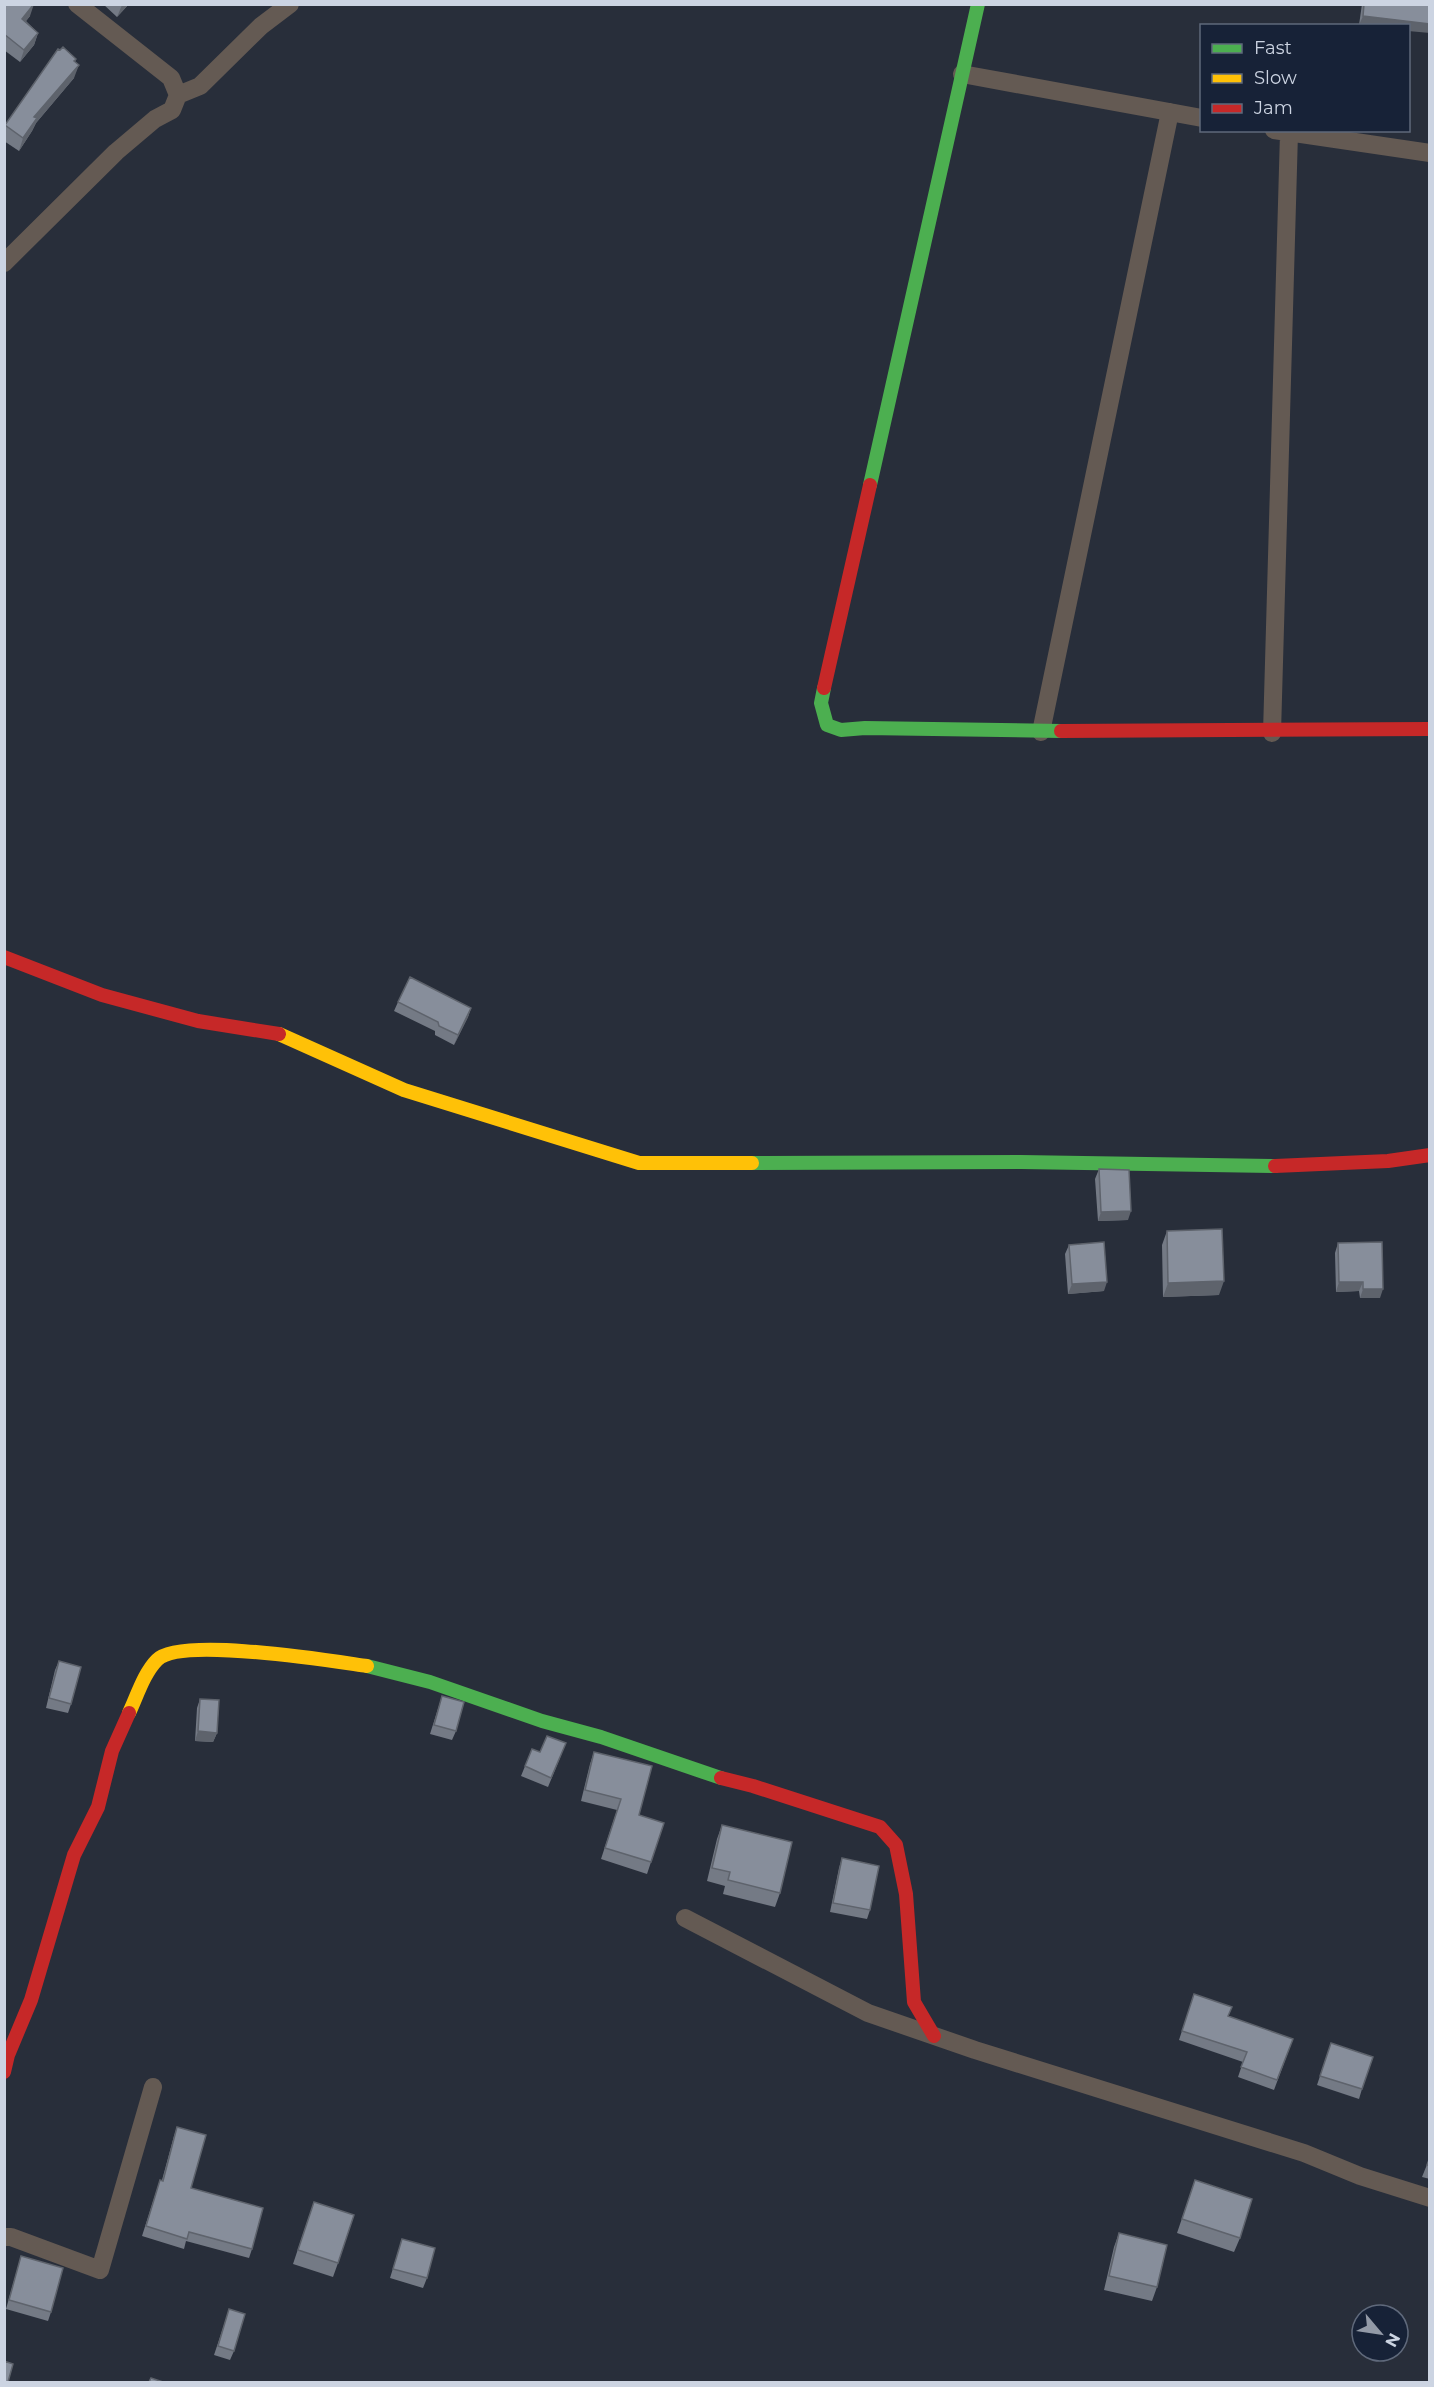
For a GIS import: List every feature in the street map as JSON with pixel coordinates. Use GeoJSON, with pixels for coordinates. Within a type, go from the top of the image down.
{"type":"FeatureCollection","features":[{"type":"Feature","properties":{"kind":"street"},"geometry":{"type":"LineString","coordinates":[[4,263],[116,152],[155,119],[172,110],[178,95],[171,78],[77,4]]}},
{"type":"Feature","properties":{"kind":"street"},"geometry":{"type":"LineString","coordinates":[[178,95],[200,86],[261,26],[290,4]]}},
{"type":"Feature","properties":{"kind":"street"},"geometry":{"type":"LineString","coordinates":[[978,4],[821,703],[827,724],[841,730],[865,728],[1041,732],[1430,729]]}},
{"type":"Feature","properties":{"kind":"street"},"geometry":{"type":"LineString","coordinates":[[962,74],[1200,118]]}},
{"type":"Feature","properties":{"kind":"street"},"geometry":{"type":"LineString","coordinates":[[1041,732],[1170,112]]}},
{"type":"Feature","properties":{"kind":"street"},"geometry":{"type":"LineString","coordinates":[[1272,732],[1282,132],[1430,153]]}},
{"type":"Feature","properties":{"kind":"street"},"geometry":{"type":"LineString","coordinates":[[4,957],[124,1000],[198,1021],[277,1033],[404,1090],[639,1163],[1021,1162],[1263,1167],[1388,1161],[1430,1155]]}},
{"type":"Feature","properties":{"kind":"street"},"geometry":{"type":"LineString","coordinates":[[4,2072],[8,2055],[31,2000],[74,1855],[98,1807],[112,1751],[146,1676],[158,1658],[172,1653],[223,1649],[289,1655],[372,1667],[430,1682],[542,1721],[601,1737],[711,1776],[753,1786],[880,1827],[896,1845],[906,1894],[914,2002],[934,2036]]}},
{"type":"Feature","properties":{"kind":"street"},"geometry":{"type":"LineString","coordinates":[[685,1918],[868,2013],[1304,2153],[1360,2176],[1430,2198]]}},
{"type":"Feature","properties":{"kind":"street"},"geometry":{"type":"LineString","coordinates":[[4,2237],[11,2237],[100,2270],[153,2087]]}},
{"type":"Feature","properties":{"kind":"building"},"geometry":{"type":"Polygon","coordinates":[[[4,4],[34,4],[22,19],[38,33],[24,50],[4,34],[4,4]]]}},
{"type":"Feature","properties":{"kind":"building"},"geometry":{"type":"Polygon","coordinates":[[[1364,4],[1430,4],[1430,24],[1363,16],[1364,4]]]}},
{"type":"Feature","properties":{"kind":"building"},"geometry":{"type":"Polygon","coordinates":[[[63,47],[79,65],[34,117],[37,118],[23,138],[5,125],[58,49],[63,47]]]}},
{"type":"Feature","properties":{"kind":"building"},"geometry":{"type":"Polygon","coordinates":[[[410,977],[471,1008],[458,1035],[398,1002],[410,977]]]}},
{"type":"Feature","properties":{"kind":"building"},"geometry":{"type":"Polygon","coordinates":[[[1099,1169],[1129,1170],[1131,1211],[1101,1212],[1099,1169]]]}},
{"type":"Feature","properties":{"kind":"building"},"geometry":{"type":"Polygon","coordinates":[[[1222,1229],[1224,1281],[1168,1283],[1167,1231],[1222,1229]]]}},
{"type":"Feature","properties":{"kind":"building"},"geometry":{"type":"Polygon","coordinates":[[[1104,1242],[1107,1282],[1072,1284],[1069,1245],[1104,1242]]]}},
{"type":"Feature","properties":{"kind":"building"},"geometry":{"type":"Polygon","coordinates":[[[1382,1242],[1383,1289],[1363,1289],[1363,1282],[1339,1282],[1338,1243],[1382,1242]]]}},
{"type":"Feature","properties":{"kind":"building"},"geometry":{"type":"Polygon","coordinates":[[[59,1661],[81,1667],[71,1704],[49,1698],[59,1661]]]}},
{"type":"Feature","properties":{"kind":"building"},"geometry":{"type":"Polygon","coordinates":[[[442,1696],[464,1702],[456,1731],[434,1725],[442,1696]]]}},
{"type":"Feature","properties":{"kind":"building"},"geometry":{"type":"Polygon","coordinates":[[[200,1699],[219,1700],[217,1733],[198,1731],[200,1699]]]}},
{"type":"Feature","properties":{"kind":"building"},"geometry":{"type":"Polygon","coordinates":[[[547,1736],[566,1743],[551,1778],[525,1766],[532,1749],[540,1752],[547,1736]]]}},
{"type":"Feature","properties":{"kind":"building"},"geometry":{"type":"Polygon","coordinates":[[[594,1752],[652,1766],[639,1815],[664,1823],[651,1862],[605,1848],[621,1799],[585,1790],[594,1752]]]}},
{"type":"Feature","properties":{"kind":"building"},"geometry":{"type":"Polygon","coordinates":[[[722,1825],[792,1842],[780,1893],[728,1880],[730,1872],[712,1868],[722,1825]]]}},
{"type":"Feature","properties":{"kind":"building"},"geometry":{"type":"Polygon","coordinates":[[[842,1858],[879,1866],[870,1910],[833,1903],[842,1858]]]}},
{"type":"Feature","properties":{"kind":"building"},"geometry":{"type":"Polygon","coordinates":[[[1194,1994],[1232,2007],[1228,2016],[1293,2039],[1277,2080],[1241,2067],[1247,2052],[1182,2031],[1194,1994]]]}},
{"type":"Feature","properties":{"kind":"building"},"geometry":{"type":"Polygon","coordinates":[[[1331,2043],[1373,2057],[1362,2089],[1320,2076],[1331,2043]]]}},
{"type":"Feature","properties":{"kind":"building"},"geometry":{"type":"Polygon","coordinates":[[[177,2127],[206,2135],[191,2188],[263,2208],[252,2249],[189,2232],[187,2239],[146,2226],[160,2180],[163,2181],[177,2127]]]}},
{"type":"Feature","properties":{"kind":"building"},"geometry":{"type":"Polygon","coordinates":[[[1195,2180],[1252,2199],[1240,2238],[1182,2219],[1195,2180]]]}},
{"type":"Feature","properties":{"kind":"building"},"geometry":{"type":"Polygon","coordinates":[[[314,2202],[354,2215],[338,2263],[298,2250],[314,2202]]]}},
{"type":"Feature","properties":{"kind":"building"},"geometry":{"type":"Polygon","coordinates":[[[1119,2233],[1167,2245],[1157,2287],[1109,2276],[1119,2233]]]}},
{"type":"Feature","properties":{"kind":"building"},"geometry":{"type":"Polygon","coordinates":[[[402,2239],[435,2248],[427,2278],[393,2269],[402,2239]]]}},
{"type":"Feature","properties":{"kind":"building"},"geometry":{"type":"Polygon","coordinates":[[[21,2256],[63,2268],[51,2312],[9,2300],[21,2256]]]}},
{"type":"Feature","properties":{"kind":"building"},"geometry":{"type":"Polygon","coordinates":[[[229,2309],[245,2314],[234,2351],[218,2346],[229,2309]]]}},
{"type":"Feature","properties":{"kind":"building"},"geometry":{"type":"Polygon","coordinates":[[[4,2361],[13,2364],[8,2382],[4,2382],[4,2361]]]}},
{"type":"Feature","properties":{"kind":"building"},"geometry":{"type":"Polygon","coordinates":[[[151,2378],[163,2382],[149,2382],[151,2378]]]}},
{"type":"Feature","properties":{"kind":"traffic: fast"},"geometry":{"type":"LineString","coordinates":[[870,485],[978,4]]}},
{"type":"Feature","properties":{"kind":"traffic: fast"},"geometry":{"type":"LineString","coordinates":[[824,688],[821,703],[827,725],[841,730],[865,728],[1061,731]]}},
{"type":"Feature","properties":{"kind":"traffic: fast"},"geometry":{"type":"LineString","coordinates":[[752,1163],[1021,1162],[1275,1166]]}},
{"type":"Feature","properties":{"kind":"traffic: fast"},"geometry":{"type":"LineString","coordinates":[[367,1666],[430,1682],[542,1721],[601,1737],[721,1778]]}},
{"type":"Feature","properties":{"kind":"traffic: slow"},"geometry":{"type":"LineString","coordinates":[[279,1034],[404,1090],[639,1163],[752,1163]]}},
{"type":"Feature","properties":{"kind":"traffic: slow"},"geometry":{"type":"LineString","coordinates":[[129,1713],[152,1665],[171,1653],[194,1650],[257,1652],[367,1666]]}},
{"type":"Feature","properties":{"kind":"traffic: jam"},"geometry":{"type":"LineString","coordinates":[[824,688],[870,485]]}},
{"type":"Feature","properties":{"kind":"traffic: jam"},"geometry":{"type":"LineString","coordinates":[[1061,731],[1430,729]]}},
{"type":"Feature","properties":{"kind":"traffic: jam"},"geometry":{"type":"LineString","coordinates":[[4,957],[102,995],[198,1021],[279,1034]]}},
{"type":"Feature","properties":{"kind":"traffic: jam"},"geometry":{"type":"LineString","coordinates":[[1275,1166],[1388,1161],[1430,1155]]}},
{"type":"Feature","properties":{"kind":"traffic: jam"},"geometry":{"type":"LineString","coordinates":[[4,2072],[8,2055],[31,2000],[74,1855],[98,1807],[112,1751],[129,1713]]}},
{"type":"Feature","properties":{"kind":"traffic: jam"},"geometry":{"type":"LineString","coordinates":[[721,1778],[880,1827],[896,1845],[906,1894],[914,2002],[934,2036]]}}]}
